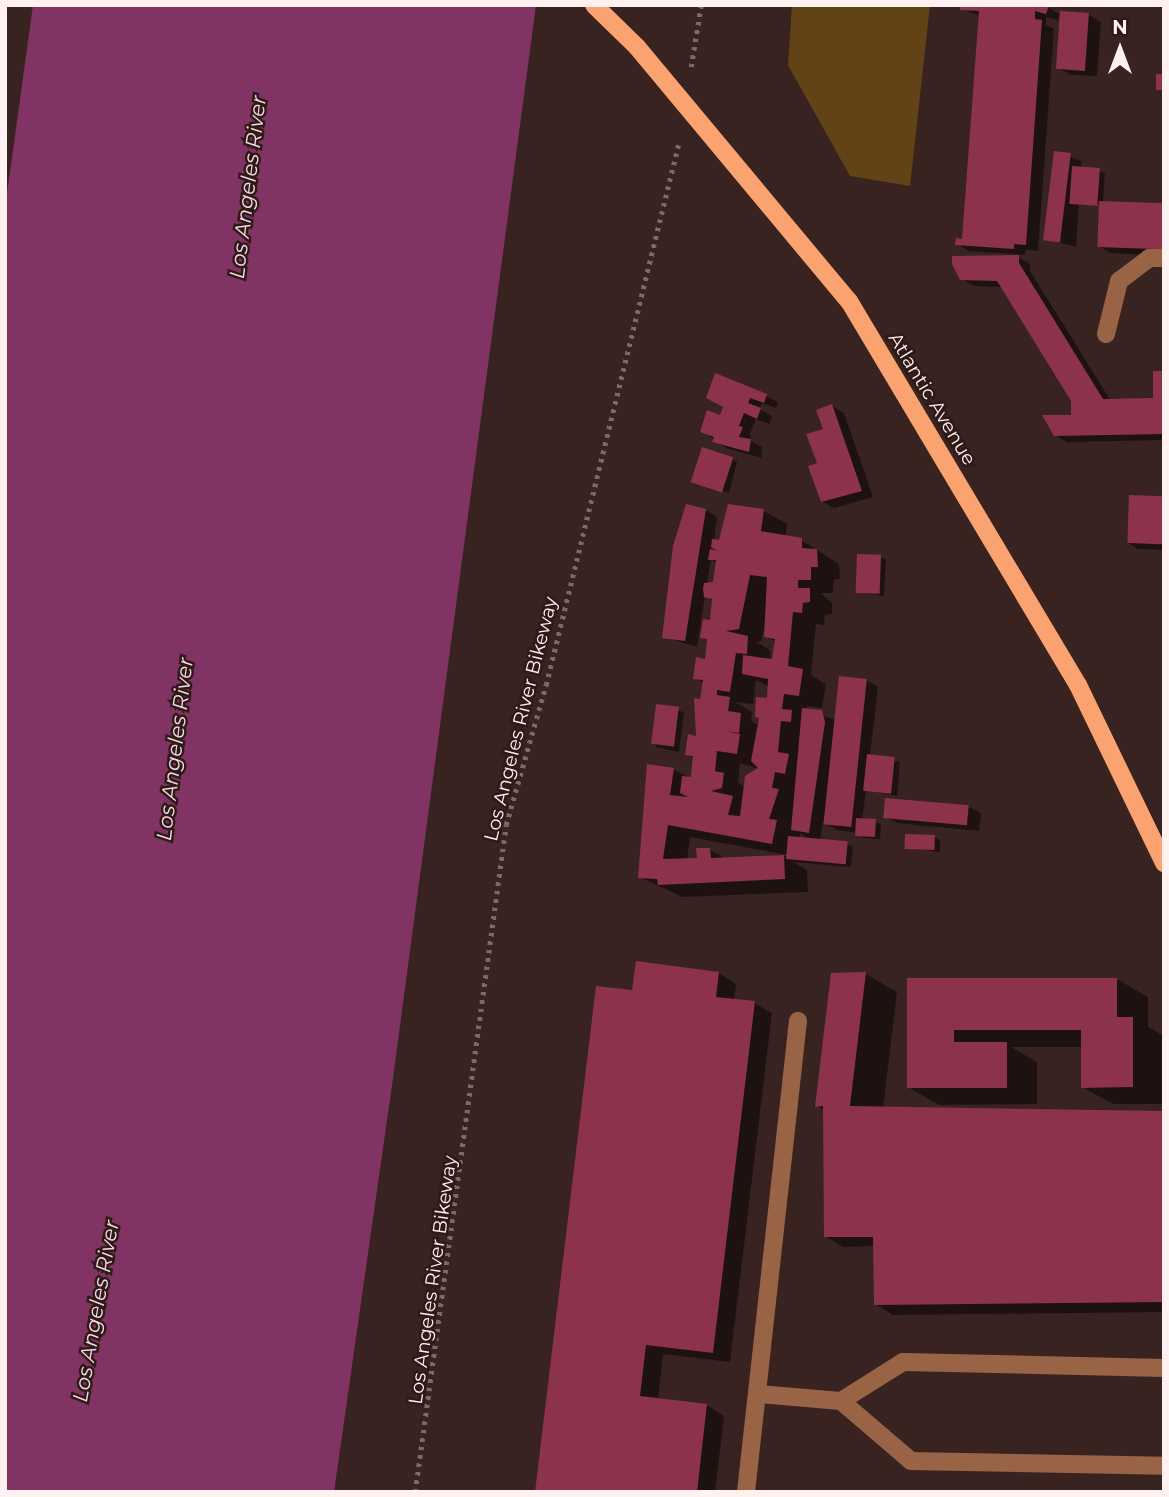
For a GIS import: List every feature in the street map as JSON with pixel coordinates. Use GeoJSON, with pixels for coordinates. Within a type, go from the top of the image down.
{"type":"FeatureCollection","features":[{"type":"Feature","properties":{"kind":"main road","name":"Atlantic Avenue"},"geometry":{"type":"LineString","coordinates":[[594,5],[637,47],[849,301],[1078,685],[1164,863]]}},
{"type":"Feature","properties":{"kind":"lane"},"geometry":{"type":"LineString","coordinates":[[1106,334],[1119,281],[1149,258],[1164,258]]}},
{"type":"Feature","properties":{"kind":"lane"},"geometry":{"type":"LineString","coordinates":[[746,1492],[760,1394],[798,1021]]}},
{"type":"Feature","properties":{"kind":"lane"},"geometry":{"type":"LineString","coordinates":[[841,1401],[903,1362],[1164,1368]]}},
{"type":"Feature","properties":{"kind":"lane"},"geometry":{"type":"LineString","coordinates":[[760,1394],[841,1401],[911,1461],[1164,1466]]}},
{"type":"Feature","properties":{"kind":"path"},"geometry":{"type":"LineString","coordinates":[[690,73],[701,5]]}},
{"type":"Feature","properties":{"kind":"path","name":"Los Angeles River Bikeway"},"geometry":{"type":"LineString","coordinates":[[415,1492],[506,825],[546,685],[680,136]]}},
{"type":"Feature","properties":{"kind":"shaded area"},"geometry":{"type":"Polygon","coordinates":[[[792,5],[930,5],[910,186],[850,176],[788,65],[792,5]]]}},
{"type":"Feature","properties":{"kind":"water","name":"Los Angeles River"},"geometry":{"type":"Polygon","coordinates":[[[33,5],[536,5],[393,1078],[334,1492],[5,1492],[5,208],[33,5]]]}},
{"type":"Feature","properties":{"kind":"building"},"geometry":{"type":"Polygon","coordinates":[[[960,5],[1049,5],[1046,14],[1035,11],[1035,19],[1042,20],[1026,245],[1014,244],[1014,249],[955,245],[956,238],[962,239],[979,11],[960,10],[960,5]]]}},
{"type":"Feature","properties":{"kind":"building"},"geometry":{"type":"Polygon","coordinates":[[[1060,11],[1089,13],[1085,71],[1056,69],[1060,11]]]}},
{"type":"Feature","properties":{"kind":"building"},"geometry":{"type":"Polygon","coordinates":[[[1156,74],[1164,74],[1164,90],[1156,90],[1156,74]]]}},
{"type":"Feature","properties":{"kind":"building"},"geometry":{"type":"Polygon","coordinates":[[[1054,151],[1071,153],[1060,242],[1043,240],[1054,151]]]}},
{"type":"Feature","properties":{"kind":"building"},"geometry":{"type":"Polygon","coordinates":[[[1072,166],[1100,168],[1097,206],[1069,204],[1072,166]]]}},
{"type":"Feature","properties":{"kind":"building"},"geometry":{"type":"Polygon","coordinates":[[[1099,201],[1164,203],[1162,249],[1097,247],[1099,201]]]}},
{"type":"Feature","properties":{"kind":"building"},"geometry":{"type":"Polygon","coordinates":[[[1019,255],[1019,263],[1103,399],[1153,398],[1153,371],[1164,371],[1164,434],[1054,436],[1042,415],[1071,415],[1071,401],[997,281],[960,280],[952,264],[952,256],[1019,255]]]}},
{"type":"Feature","properties":{"kind":"building"},"geometry":{"type":"Polygon","coordinates":[[[715,373],[767,394],[764,403],[750,398],[748,403],[761,408],[757,419],[744,413],[739,426],[743,427],[739,437],[751,439],[749,452],[712,442],[714,437],[700,432],[707,410],[720,415],[723,407],[706,398],[715,373]]]}},
{"type":"Feature","properties":{"kind":"building"},"geometry":{"type":"Polygon","coordinates":[[[832,404],[862,491],[821,502],[808,466],[817,463],[806,434],[823,429],[816,410],[832,404]]]}},
{"type":"Feature","properties":{"kind":"building"},"geometry":{"type":"Polygon","coordinates":[[[702,447],[733,457],[722,492],[691,482],[702,447]]]}},
{"type":"Feature","properties":{"kind":"building"},"geometry":{"type":"Polygon","coordinates":[[[1129,495],[1164,496],[1162,544],[1127,543],[1129,495]]]}},
{"type":"Feature","properties":{"kind":"building"},"geometry":{"type":"Polygon","coordinates":[[[686,504],[706,509],[685,641],[662,638],[673,546],[686,504]]]}},
{"type":"Feature","properties":{"kind":"building"},"geometry":{"type":"Polygon","coordinates":[[[728,504],[764,509],[761,531],[802,538],[802,548],[817,549],[818,567],[811,567],[811,580],[798,580],[798,588],[810,588],[810,602],[803,603],[802,613],[793,612],[788,666],[803,669],[799,696],[784,694],[782,709],[792,710],[791,722],[781,721],[778,752],[789,754],[785,774],[775,772],[772,788],[779,789],[769,819],[777,820],[772,844],[668,825],[663,859],[697,858],[696,848],[710,848],[711,858],[784,855],[785,879],[658,885],[657,879],[638,878],[647,764],[674,768],[670,795],[688,797],[680,793],[682,776],[691,777],[693,756],[685,755],[688,734],[696,736],[694,698],[700,699],[703,680],[693,679],[696,657],[705,659],[707,639],[700,638],[703,619],[710,620],[712,599],[704,597],[703,589],[704,583],[713,582],[716,560],[708,560],[710,549],[718,551],[711,547],[712,539],[719,540],[728,504]],[[750,575],[739,629],[726,631],[748,636],[747,654],[736,653],[730,692],[717,690],[717,695],[730,697],[728,711],[741,713],[739,733],[724,731],[740,734],[737,754],[717,751],[715,771],[724,773],[722,788],[711,791],[733,796],[728,815],[740,816],[745,776],[758,768],[751,761],[759,718],[755,717],[756,697],[767,698],[768,679],[742,674],[743,655],[772,659],[775,639],[764,637],[767,577],[750,575]]]}},
{"type":"Feature","properties":{"kind":"building"},"geometry":{"type":"Polygon","coordinates":[[[857,554],[881,555],[880,594],[856,593],[857,554]]]}},
{"type":"Feature","properties":{"kind":"building"},"geometry":{"type":"Polygon","coordinates":[[[839,676],[867,679],[851,827],[823,824],[839,676]]]}},
{"type":"Feature","properties":{"kind":"building"},"geometry":{"type":"Polygon","coordinates":[[[656,704],[679,707],[674,747],[651,744],[656,704]]]}},
{"type":"Feature","properties":{"kind":"building"},"geometry":{"type":"Polygon","coordinates":[[[802,708],[822,710],[825,722],[809,833],[791,830],[802,708]]]}},
{"type":"Feature","properties":{"kind":"building"},"geometry":{"type":"Polygon","coordinates":[[[867,754],[895,757],[891,794],[863,791],[867,754]]]}},
{"type":"Feature","properties":{"kind":"building"},"geometry":{"type":"Polygon","coordinates":[[[885,798],[969,805],[967,825],[883,818],[885,798]]]}},
{"type":"Feature","properties":{"kind":"building"},"geometry":{"type":"Polygon","coordinates":[[[856,818],[876,819],[875,837],[855,836],[856,818]]]}},
{"type":"Feature","properties":{"kind":"building"},"geometry":{"type":"Polygon","coordinates":[[[905,834],[935,835],[934,850],[904,849],[905,834]]]}},
{"type":"Feature","properties":{"kind":"building"},"geometry":{"type":"Polygon","coordinates":[[[788,836],[848,841],[846,864],[786,859],[788,836]]]}},
{"type":"Feature","properties":{"kind":"building"},"geometry":{"type":"Polygon","coordinates":[[[636,961],[719,972],[716,997],[755,1001],[713,1353],[646,1345],[640,1396],[707,1404],[697,1492],[535,1492],[596,986],[632,990],[636,961]]]}},
{"type":"Feature","properties":{"kind":"building"},"geometry":{"type":"Polygon","coordinates":[[[866,972],[850,1106],[1164,1111],[1164,1302],[874,1305],[873,1237],[824,1237],[823,1106],[815,1107],[831,973],[866,972]]]}},
{"type":"Feature","properties":{"kind":"building"},"geometry":{"type":"Polygon","coordinates":[[[907,978],[1117,978],[1117,1017],[1133,1017],[1133,1087],[1081,1088],[1081,1030],[954,1030],[954,1042],[1007,1042],[1007,1088],[907,1088],[907,978]]]}}]}
